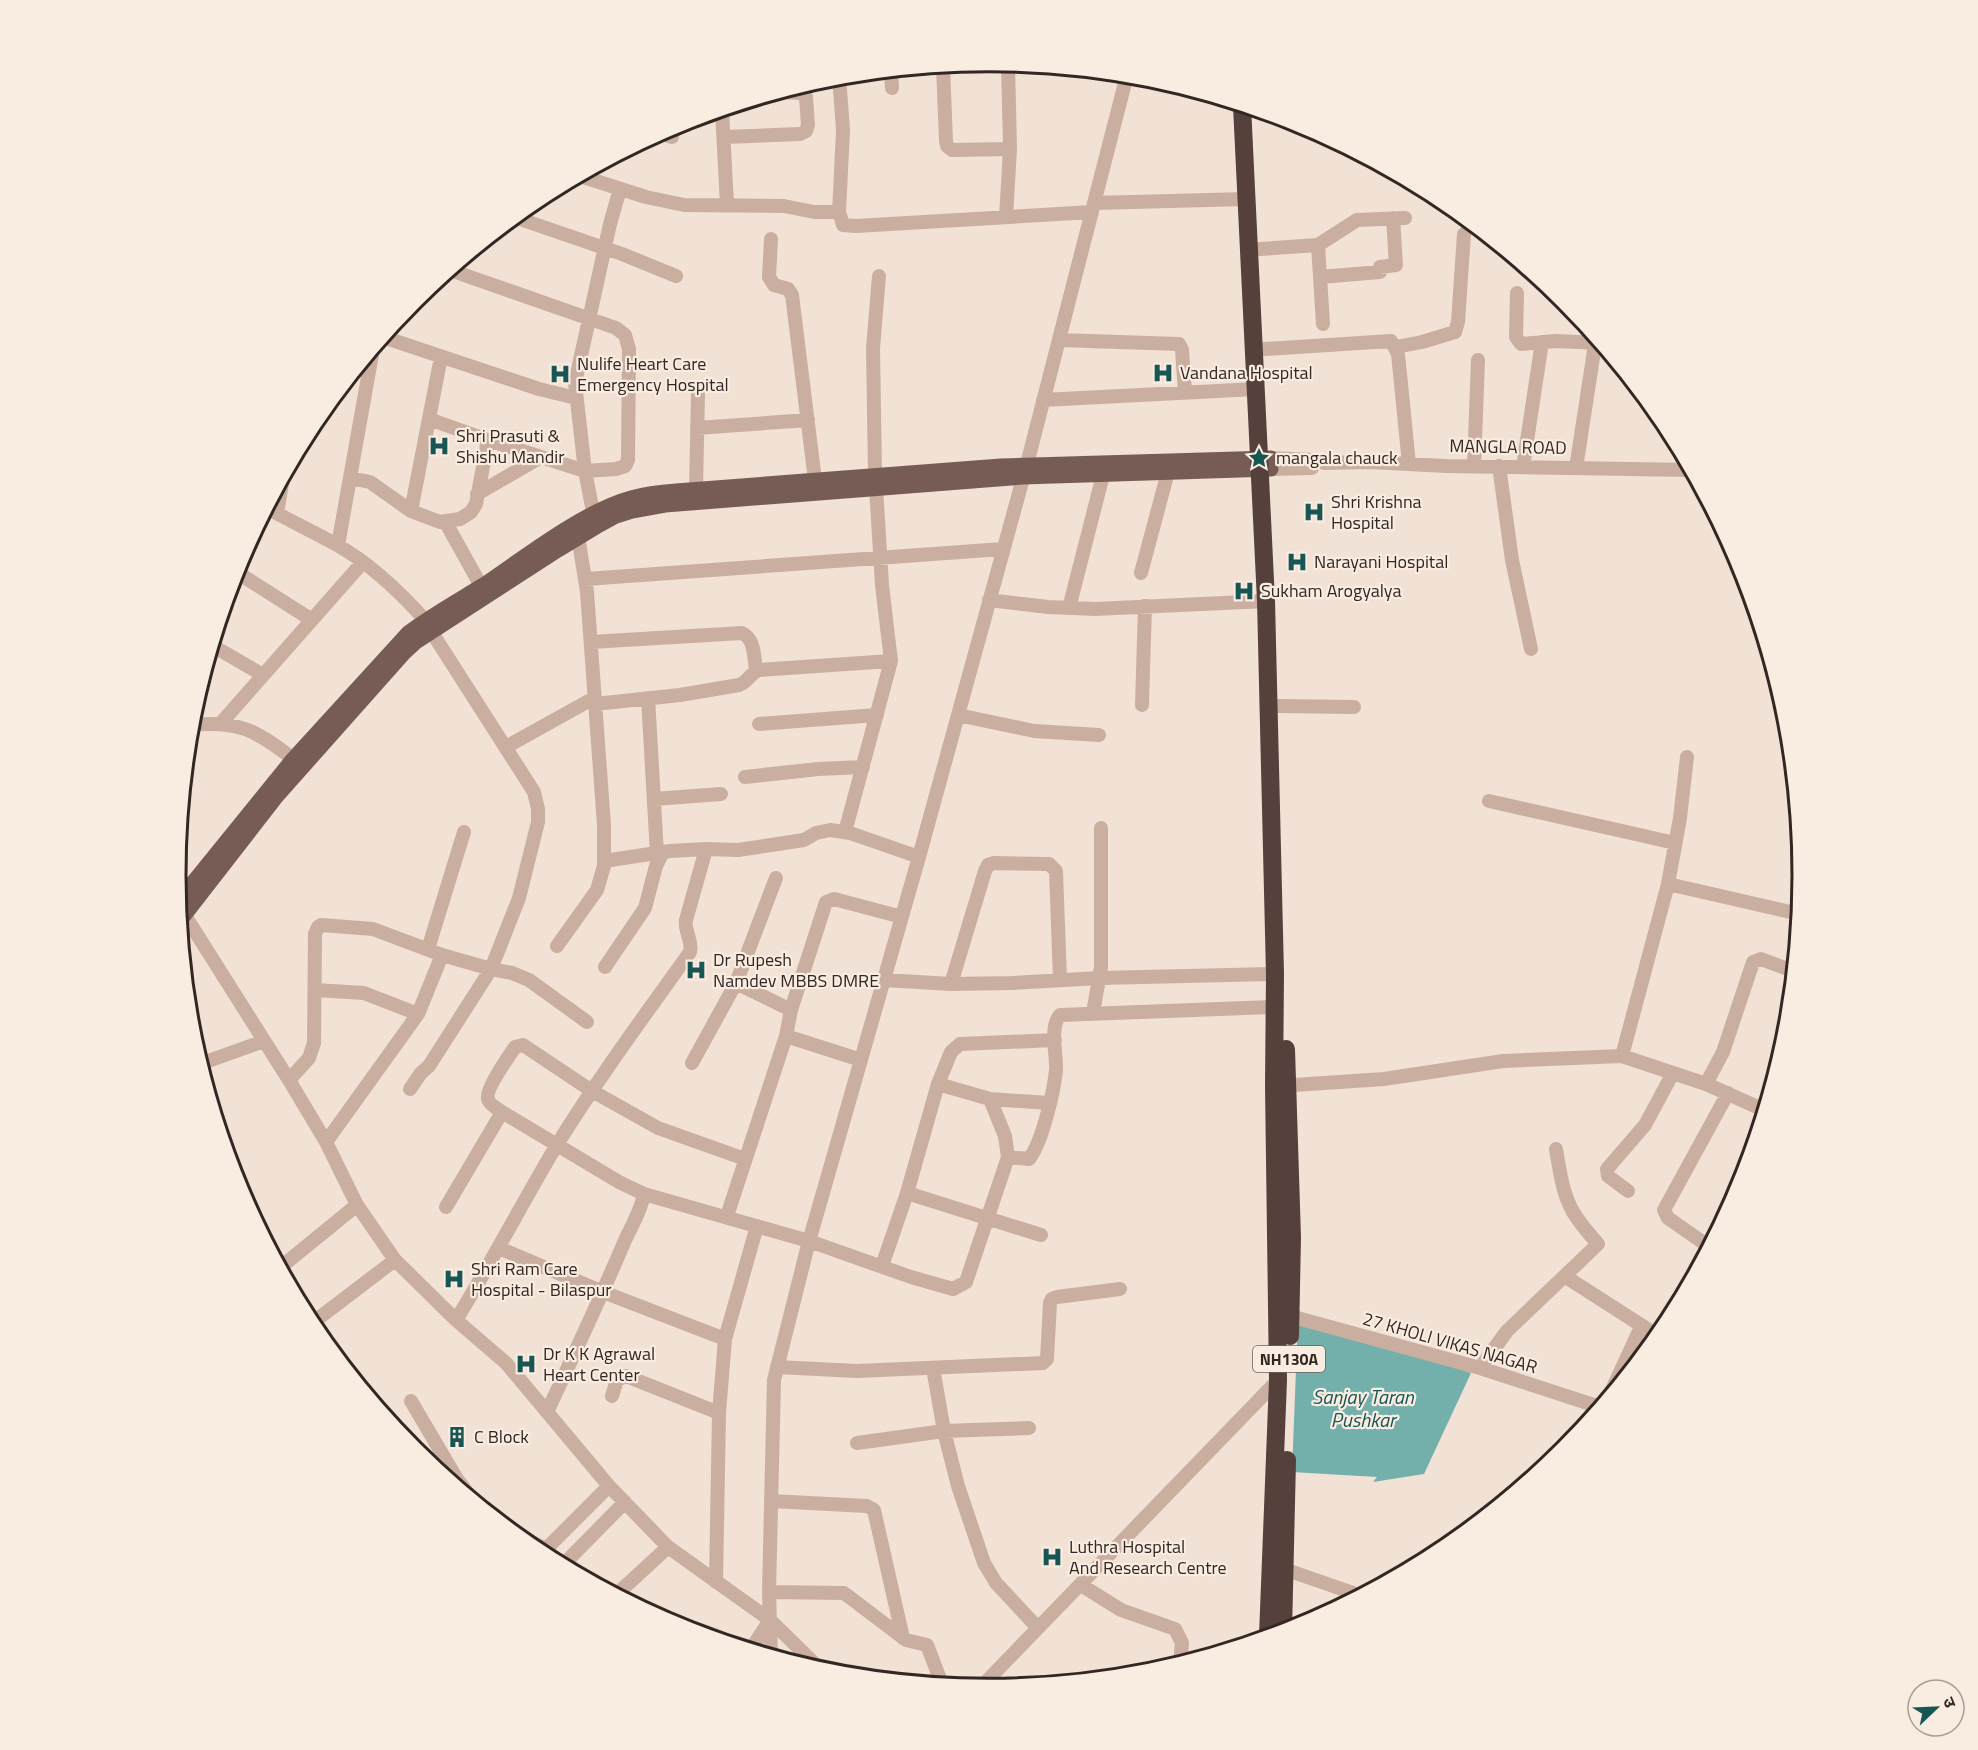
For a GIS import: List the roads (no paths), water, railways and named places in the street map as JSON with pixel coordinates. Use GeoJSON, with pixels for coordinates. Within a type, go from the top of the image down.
{"type":"FeatureCollection","features":[{"type":"Feature","properties":{"kind":"highway","name":"NH130A"},"geometry":{"type":"LineString","coordinates":[[1242,114],[1246,199],[1255,243],[1265,349],[1266,601],[1276,787],[1280,1086],[1278,1380],[1268,1627]]}},
{"type":"Feature","properties":{"kind":"highway","name":"NH130A"},"geometry":{"type":"LineString","coordinates":[[1252,117],[1256,389],[1265,464],[1279,706],[1276,787],[1275,1007],[1292,1238],[1283,1622]]}},
{"type":"Feature","properties":{"kind":"main road"},"geometry":{"type":"LineString","coordinates":[[1025,471],[1103,475],[1265,464]]}},
{"type":"Feature","properties":{"kind":"main road"},"geometry":{"type":"LineString","coordinates":[[594,521],[646,508],[876,481],[1025,471],[1265,464]]}},
{"type":"Feature","properties":{"kind":"main road"},"geometry":{"type":"LineString","coordinates":[[187,902],[293,759],[395,646],[594,521],[612,504],[631,498],[696,489],[815,480],[876,481]]}},
{"type":"Feature","properties":{"kind":"main road"},"geometry":{"type":"LineString","coordinates":[[187,903],[277,796],[428,626],[481,586],[578,531]]}},
{"type":"Feature","properties":{"kind":"street"},"geometry":{"type":"LineString","coordinates":[[1006,217],[1010,149],[1008,73]]}},
{"type":"Feature","properties":{"kind":"street"},"geometry":{"type":"LineString","coordinates":[[944,74],[948,148],[952,150],[1010,149]]}},
{"type":"Feature","properties":{"kind":"street"},"geometry":{"type":"LineString","coordinates":[[891,78],[891,88]]}},
{"type":"Feature","properties":{"kind":"street"},"geometry":{"type":"LineString","coordinates":[[771,1648],[769,1592],[774,1380],[809,1241],[1004,549],[1125,84]]}},
{"type":"Feature","properties":{"kind":"street"},"geometry":{"type":"LineString","coordinates":[[839,86],[843,130],[838,212],[840,221],[848,226],[1246,199]]}},
{"type":"Feature","properties":{"kind":"street"},"geometry":{"type":"LineString","coordinates":[[725,138],[800,134],[806,131],[808,124],[806,97],[802,94]]}},
{"type":"Feature","properties":{"kind":"street"},"geometry":{"type":"LineString","coordinates":[[723,118],[727,205]]}},
{"type":"Feature","properties":{"kind":"street"},"geometry":{"type":"LineString","coordinates":[[590,179],[684,205],[784,206],[814,212],[838,212]]}},
{"type":"Feature","properties":{"kind":"street"},"geometry":{"type":"LineString","coordinates":[[594,521],[576,398],[576,372],[620,189]]}},
{"type":"Feature","properties":{"kind":"street"},"geometry":{"type":"LineString","coordinates":[[1255,243],[1318,245],[1357,220],[1399,218],[1396,265],[1380,267],[1380,272],[1320,277]]}},
{"type":"Feature","properties":{"kind":"street"},"geometry":{"type":"LineString","coordinates":[[524,220],[605,248],[676,276]]}},
{"type":"Feature","properties":{"kind":"street"},"geometry":{"type":"LineString","coordinates":[[1396,347],[1451,335],[1455,332],[1458,322],[1464,234]]}},
{"type":"Feature","properties":{"kind":"street"},"geometry":{"type":"LineString","coordinates":[[771,239],[770,280],[774,285],[788,289],[792,295],[815,480]]}},
{"type":"Feature","properties":{"kind":"street"},"geometry":{"type":"LineString","coordinates":[[1318,245],[1323,324]]}},
{"type":"Feature","properties":{"kind":"street"},"geometry":{"type":"LineString","coordinates":[[429,419],[585,471],[623,467],[627,463],[629,454],[629,343],[625,335],[616,328],[458,273]]}},
{"type":"Feature","properties":{"kind":"street"},"geometry":{"type":"LineString","coordinates":[[845,832],[891,661],[876,481],[873,348],[879,276]]}},
{"type":"Feature","properties":{"kind":"street"},"geometry":{"type":"LineString","coordinates":[[1517,293],[1516,338],[1518,342],[1523,344],[1589,341]]}},
{"type":"Feature","properties":{"kind":"street"},"geometry":{"type":"LineString","coordinates":[[1059,339],[1179,344],[1182,350],[1185,392]]}},
{"type":"Feature","properties":{"kind":"street"},"geometry":{"type":"LineString","coordinates":[[391,340],[539,389],[576,398]]}},
{"type":"Feature","properties":{"kind":"street"},"geometry":{"type":"LineString","coordinates":[[1265,349],[1391,341],[1398,354],[1409,464]]}},
{"type":"Feature","properties":{"kind":"street"},"geometry":{"type":"LineString","coordinates":[[1524,467],[1542,342]]}},
{"type":"Feature","properties":{"kind":"street"},"geometry":{"type":"LineString","coordinates":[[1576,468],[1596,349]]}},
{"type":"Feature","properties":{"kind":"street"},"geometry":{"type":"LineString","coordinates":[[411,511],[441,357]]}},
{"type":"Feature","properties":{"kind":"street"},"geometry":{"type":"LineString","coordinates":[[1474,466],[1478,360]]}},
{"type":"Feature","properties":{"kind":"street"},"geometry":{"type":"LineString","coordinates":[[338,545],[370,364]]}},
{"type":"Feature","properties":{"kind":"street"},"geometry":{"type":"LineString","coordinates":[[1043,400],[1256,389]]}},
{"type":"Feature","properties":{"kind":"street"},"geometry":{"type":"LineString","coordinates":[[696,489],[698,392]]}},
{"type":"Feature","properties":{"kind":"street"},"geometry":{"type":"LineString","coordinates":[[697,428],[807,420]]}},
{"type":"Feature","properties":{"kind":"street"},"geometry":{"type":"LineString","coordinates":[[350,478],[370,482],[411,511],[425,518],[446,523],[460,519],[471,512],[476,504],[488,440]]}},
{"type":"Feature","properties":{"kind":"street"},"geometry":{"type":"LineString","coordinates":[[477,494],[541,457]]}},
{"type":"Feature","properties":{"kind":"street","name":"MANGLA ROAD"},"geometry":{"type":"LineString","coordinates":[[1265,464],[1315,460],[1325,464],[1370,462],[1682,470]]}},
{"type":"Feature","properties":{"kind":"street"},"geometry":{"type":"LineString","coordinates":[[1499,466],[1512,560],[1531,649]]}},
{"type":"Feature","properties":{"kind":"street"},"geometry":{"type":"LineString","coordinates":[[1141,573],[1168,472]]}},
{"type":"Feature","properties":{"kind":"street"},"geometry":{"type":"LineString","coordinates":[[1069,608],[1103,475]]}},
{"type":"Feature","properties":{"kind":"street"},"geometry":{"type":"LineString","coordinates":[[273,512],[338,545],[363,562],[384,579],[428,626],[506,747],[537,800],[538,822],[519,898],[491,969],[429,1066],[410,1089]]}},
{"type":"Feature","properties":{"kind":"street"},"geometry":{"type":"LineString","coordinates":[[446,523],[481,586]]}},
{"type":"Feature","properties":{"kind":"street"},"geometry":{"type":"LineString","coordinates":[[557,946],[597,890],[603,873],[604,861],[604,825],[591,642],[586,579],[578,531]]}},
{"type":"Feature","properties":{"kind":"street"},"geometry":{"type":"LineString","coordinates":[[586,579],[1004,549]]}},
{"type":"Feature","properties":{"kind":"street"},"geometry":{"type":"LineString","coordinates":[[222,722],[363,562]]}},
{"type":"Feature","properties":{"kind":"street"},"geometry":{"type":"LineString","coordinates":[[244,577],[312,620]]}},
{"type":"Feature","properties":{"kind":"street"},"geometry":{"type":"LineString","coordinates":[[989,600],[1095,609],[1266,601]]}},
{"type":"Feature","properties":{"kind":"street"},"geometry":{"type":"LineString","coordinates":[[1142,705],[1145,606]]}},
{"type":"Feature","properties":{"kind":"street"},"geometry":{"type":"LineString","coordinates":[[591,642],[742,633],[751,641],[756,671]]}},
{"type":"Feature","properties":{"kind":"street"},"geometry":{"type":"LineString","coordinates":[[219,649],[263,675]]}},
{"type":"Feature","properties":{"kind":"street"},"geometry":{"type":"LineString","coordinates":[[506,747],[595,701],[648,698],[739,685],[746,682],[756,671],[891,661]]}},
{"type":"Feature","properties":{"kind":"street"},"geometry":{"type":"LineString","coordinates":[[605,967],[645,908],[660,853],[654,799],[648,698]]}},
{"type":"Feature","properties":{"kind":"street"},"geometry":{"type":"LineString","coordinates":[[1279,706],[1353,708]]}},
{"type":"Feature","properties":{"kind":"street"},"geometry":{"type":"LineString","coordinates":[[759,724],[877,715]]}},
{"type":"Feature","properties":{"kind":"street"},"geometry":{"type":"LineString","coordinates":[[958,715],[1034,731],[1099,735]]}},
{"type":"Feature","properties":{"kind":"street"},"geometry":{"type":"LineString","coordinates":[[200,724],[222,722],[240,726],[260,735],[293,759]]}},
{"type":"Feature","properties":{"kind":"street"},"geometry":{"type":"LineString","coordinates":[[1622,1056],[1668,884],[1680,818],[1687,757]]}},
{"type":"Feature","properties":{"kind":"street"},"geometry":{"type":"LineString","coordinates":[[745,777],[818,769],[863,767]]}},
{"type":"Feature","properties":{"kind":"street"},"geometry":{"type":"LineString","coordinates":[[654,799],[721,794]]}},
{"type":"Feature","properties":{"kind":"street"},"geometry":{"type":"LineString","coordinates":[[1489,801],[1676,843]]}},
{"type":"Feature","properties":{"kind":"street"},"geometry":{"type":"LineString","coordinates":[[1093,1013],[1100,978],[1101,828]]}},
{"type":"Feature","properties":{"kind":"street"},"geometry":{"type":"LineString","coordinates":[[604,861],[706,849],[738,850],[804,840],[823,831],[845,832],[919,857]]}},
{"type":"Feature","properties":{"kind":"street"},"geometry":{"type":"LineString","coordinates":[[428,950],[464,832]]}},
{"type":"Feature","properties":{"kind":"street"},"geometry":{"type":"LineString","coordinates":[[456,1320],[558,1144],[592,1091],[690,952],[691,944],[685,923],[706,849]]}},
{"type":"Feature","properties":{"kind":"street"},"geometry":{"type":"LineString","coordinates":[[951,984],[985,871],[994,863],[1049,864],[1056,871],[1060,980]]}},
{"type":"Feature","properties":{"kind":"street"},"geometry":{"type":"LineString","coordinates":[[692,1063],[736,983],[776,878]]}},
{"type":"Feature","properties":{"kind":"street"},"geometry":{"type":"LineString","coordinates":[[1668,884],[1791,912]]}},
{"type":"Feature","properties":{"kind":"street"},"geometry":{"type":"LineString","coordinates":[[728,1216],[786,1036],[791,1010],[829,900],[837,899],[902,917]]}},
{"type":"Feature","properties":{"kind":"street"},"geometry":{"type":"LineString","coordinates":[[188,923],[289,1080],[326,1142],[357,1205],[395,1260],[456,1320],[506,1363],[609,1486],[668,1547],[770,1620],[808,1657]]}},
{"type":"Feature","properties":{"kind":"street"},"geometry":{"type":"LineString","coordinates":[[289,1080],[305,1064],[312,1051],[315,934],[321,925],[373,929],[442,955],[512,973],[529,980],[587,1022]]}},
{"type":"Feature","properties":{"kind":"street"},"geometry":{"type":"LineString","coordinates":[[326,1142],[418,1014],[442,955]]}},
{"type":"Feature","properties":{"kind":"street"},"geometry":{"type":"LineString","coordinates":[[1706,1084],[1723,1052],[1754,960],[1761,959],[1786,968]]}},
{"type":"Feature","properties":{"kind":"street"},"geometry":{"type":"LineString","coordinates":[[884,980],[951,984],[1275,974]]}},
{"type":"Feature","properties":{"kind":"street"},"geometry":{"type":"LineString","coordinates":[[736,983],[791,1010]]}},
{"type":"Feature","properties":{"kind":"street"},"geometry":{"type":"LineString","coordinates":[[315,990],[364,993],[418,1014]]}},
{"type":"Feature","properties":{"kind":"street"},"geometry":{"type":"LineString","coordinates":[[1008,1157],[1026,1160],[1031,1157],[1038,1146],[1056,1073],[1055,1040],[1057,1019],[1060,1015],[1275,1007]]}},
{"type":"Feature","properties":{"kind":"street"},"geometry":{"type":"LineString","coordinates":[[786,1036],[861,1060]]}},
{"type":"Feature","properties":{"kind":"street"},"geometry":{"type":"LineString","coordinates":[[882,1266],[907,1193],[938,1084],[951,1052],[958,1045],[1055,1040]]}},
{"type":"Feature","properties":{"kind":"street"},"geometry":{"type":"LineString","coordinates":[[208,1061],[264,1041]]}},
{"type":"Feature","properties":{"kind":"street"},"geometry":{"type":"LineString","coordinates":[[745,1159],[658,1128],[592,1091],[519,1045],[515,1047],[499,1072],[488,1095],[489,1102],[502,1112],[619,1182],[644,1194],[728,1216],[952,1289],[966,1282],[1008,1157],[1005,1136],[990,1099]]}},
{"type":"Feature","properties":{"kind":"street"},"geometry":{"type":"LineString","coordinates":[[1280,1086],[1384,1079],[1503,1061],[1622,1056],[1706,1084],[1757,1107]]}},
{"type":"Feature","properties":{"kind":"street"},"geometry":{"type":"LineString","coordinates":[[1628,1191],[1608,1176],[1607,1169],[1645,1125],[1673,1072]]}},
{"type":"Feature","properties":{"kind":"street"},"geometry":{"type":"LineString","coordinates":[[938,1084],[990,1099],[1049,1103]]}},
{"type":"Feature","properties":{"kind":"street"},"geometry":{"type":"LineString","coordinates":[[1703,1242],[1668,1218],[1664,1210],[1728,1094]]}},
{"type":"Feature","properties":{"kind":"street"},"geometry":{"type":"LineString","coordinates":[[446,1207],[502,1112]]}},
{"type":"Feature","properties":{"kind":"street"},"geometry":{"type":"LineString","coordinates":[[1480,1368],[1507,1331],[1598,1244],[1576,1217],[1568,1199],[1556,1149]]}},
{"type":"Feature","properties":{"kind":"street"},"geometry":{"type":"LineString","coordinates":[[907,1193],[1041,1235]]}},
{"type":"Feature","properties":{"kind":"street"},"geometry":{"type":"LineString","coordinates":[[548,1412],[642,1205],[644,1194]]}},
{"type":"Feature","properties":{"kind":"street"},"geometry":{"type":"LineString","coordinates":[[287,1262],[357,1205]]}},
{"type":"Feature","properties":{"kind":"street"},"geometry":{"type":"LineString","coordinates":[[716,1582],[719,1413],[725,1339],[757,1226]]}},
{"type":"Feature","properties":{"kind":"street"},"geometry":{"type":"LineString","coordinates":[[499,1248],[603,1292],[725,1339]]}},
{"type":"Feature","properties":{"kind":"street"},"geometry":{"type":"LineString","coordinates":[[319,1318],[395,1260]]}},
{"type":"Feature","properties":{"kind":"street"},"geometry":{"type":"LineString","coordinates":[[1566,1277],[1649,1331]]}},
{"type":"Feature","properties":{"kind":"street"},"geometry":{"type":"LineString","coordinates":[[777,1367],[857,1371],[1043,1363],[1047,1359],[1052,1299],[1120,1289]]}},
{"type":"Feature","properties":{"kind":"street","name":"27 KHOLI VIKAS NAGAR"},"geometry":{"type":"LineString","coordinates":[[1290,1316],[1480,1368],[1592,1405]]}},
{"type":"Feature","properties":{"kind":"street"},"geometry":{"type":"LineString","coordinates":[[1621,1370],[1641,1327]]}},
{"type":"Feature","properties":{"kind":"street"},"geometry":{"type":"LineString","coordinates":[[933,1368],[944,1431],[958,1486],[984,1563],[996,1583],[1038,1628]]}},
{"type":"Feature","properties":{"kind":"street"},"geometry":{"type":"LineString","coordinates":[[612,1396],[616,1380],[626,1376],[719,1413]]}},
{"type":"Feature","properties":{"kind":"street"},"geometry":{"type":"LineString","coordinates":[[990,1678],[1278,1380]]}},
{"type":"Feature","properties":{"kind":"street"},"geometry":{"type":"LineString","coordinates":[[411,1401],[449,1468]]}},
{"type":"Feature","properties":{"kind":"street"},"geometry":{"type":"LineString","coordinates":[[857,1443],[944,1431],[1029,1428]]}},
{"type":"Feature","properties":{"kind":"street"},"geometry":{"type":"LineString","coordinates":[[549,1546],[609,1486]]}},
{"type":"Feature","properties":{"kind":"street"},"geometry":{"type":"LineString","coordinates":[[570,1559],[625,1502]]}},
{"type":"Feature","properties":{"kind":"street"},"geometry":{"type":"LineString","coordinates":[[771,1502],[867,1506],[874,1510],[903,1638]]}},
{"type":"Feature","properties":{"kind":"street"},"geometry":{"type":"LineString","coordinates":[[623,1589],[668,1547]]}},
{"type":"Feature","properties":{"kind":"street"},"geometry":{"type":"LineString","coordinates":[[1284,1569],[1350,1592]]}},
{"type":"Feature","properties":{"kind":"street"},"geometry":{"type":"LineString","coordinates":[[1081,1585],[1121,1610],[1175,1629],[1182,1644],[1181,1655]]}},
{"type":"Feature","properties":{"kind":"street"},"geometry":{"type":"LineString","coordinates":[[769,1592],[844,1593],[910,1643],[927,1645],[939,1676]]}},
{"type":"Feature","properties":{"kind":"street"},"geometry":{"type":"LineString","coordinates":[[755,1643],[770,1620]]}},
{"type":"Feature","properties":{"kind":"water","name":"Sanjay Taran Pushkar"},"geometry":{"type":"Polygon","coordinates":[[[1298,1318],[1471,1373],[1424,1474],[1373,1482],[1377,1477],[1292,1472],[1298,1318]]]}},
{"type":"Feature","properties":{"kind":"place","name":"Vandana Hospital"},"geometry":{"type":"Point","coordinates":[1163,373]}},
{"type":"Feature","properties":{"kind":"place","name":"Nulife Heart Care Emergency Hospital"},"geometry":{"type":"Point","coordinates":[560,374]}},
{"type":"Feature","properties":{"kind":"place","name":"Shri Prasuti & Shishu Mandir"},"geometry":{"type":"Point","coordinates":[439,446]}},
{"type":"Feature","properties":{"kind":"place","name":"mangala chauck"},"geometry":{"type":"Point","coordinates":[1259,458]}},
{"type":"Feature","properties":{"kind":"place","name":"Shri Krishna Hospital"},"geometry":{"type":"Point","coordinates":[1314,512]}},
{"type":"Feature","properties":{"kind":"place","name":"Narayani Hospital"},"geometry":{"type":"Point","coordinates":[1297,562]}},
{"type":"Feature","properties":{"kind":"place","name":"Sukham Arogyalya"},"geometry":{"type":"Point","coordinates":[1244,591]}},
{"type":"Feature","properties":{"kind":"place","name":"Dr Rupesh Namdev MBBS DMRE"},"geometry":{"type":"Point","coordinates":[696,970]}},
{"type":"Feature","properties":{"kind":"place","name":"Shri Ram Care Hospital - Bilaspur"},"geometry":{"type":"Point","coordinates":[454,1279]}},
{"type":"Feature","properties":{"kind":"place","name":"Dr K K Agrawal Heart Center"},"geometry":{"type":"Point","coordinates":[526,1364]}},
{"type":"Feature","properties":{"kind":"place","name":"C Block"},"geometry":{"type":"Point","coordinates":[457,1437]}},
{"type":"Feature","properties":{"kind":"place","name":"Luthra Hospital And Research Centre"},"geometry":{"type":"Point","coordinates":[1052,1557]}}]}
